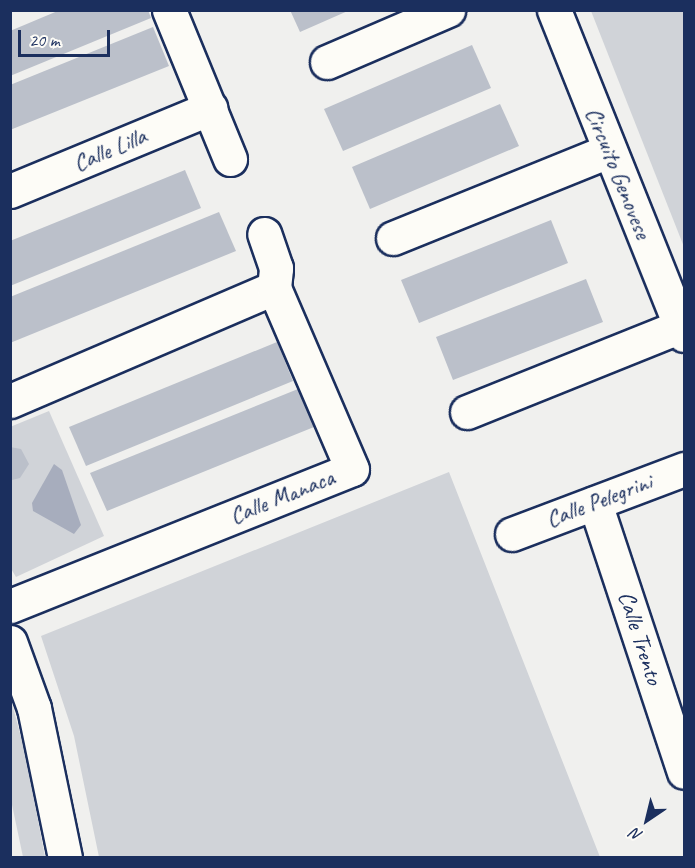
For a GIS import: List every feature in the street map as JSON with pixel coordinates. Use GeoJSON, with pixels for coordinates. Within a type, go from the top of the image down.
{"type":"FeatureCollection","features":[{"type":"Feature","properties":{"kind":"street"},"geometry":{"type":"LineString","coordinates":[[169,10],[230,159]]}},
{"type":"Feature","properties":{"kind":"street"},"geometry":{"type":"LineString","coordinates":[[327,62],[448,10]]}},
{"type":"Feature","properties":{"kind":"street","name":"Circuito Genovese"},"geometry":{"type":"LineString","coordinates":[[554,10],[608,151],[683,330]]}},
{"type":"Feature","properties":{"kind":"street","name":"Calle Lilla"},"geometry":{"type":"LineString","coordinates":[[10,191],[210,108]]}},
{"type":"Feature","properties":{"kind":"street"},"geometry":{"type":"LineString","coordinates":[[393,237],[608,151]]}},
{"type":"Feature","properties":{"kind":"street","name":"Calle Manaca"},"geometry":{"type":"LineString","coordinates":[[20,602],[352,469],[274,288],[276,268],[264,234]]}},
{"type":"Feature","properties":{"kind":"street"},"geometry":{"type":"LineString","coordinates":[[10,401],[274,288]]}},
{"type":"Feature","properties":{"kind":"street"},"geometry":{"type":"LineString","coordinates":[[467,412],[683,330]]}},
{"type":"Feature","properties":{"kind":"street","name":"Calle Pelegrini"},"geometry":{"type":"LineString","coordinates":[[512,534],[684,469]]}},
{"type":"Feature","properties":{"kind":"street","name":"Calle Trento"},"geometry":{"type":"LineString","coordinates":[[595,503],[684,772]]}},
{"type":"Feature","properties":{"kind":"street"},"geometry":{"type":"LineString","coordinates":[[10,642],[34,708],[65,858]]}},
{"type":"Feature","properties":{"kind":"shaded area"},"geometry":{"type":"Polygon","coordinates":[[[591,11],[684,11],[684,247],[591,11]]]}},
{"type":"Feature","properties":{"kind":"shaded area"},"geometry":{"type":"Polygon","coordinates":[[[49,411],[104,536],[16,577],[10,567],[10,427],[49,411]]]}},
{"type":"Feature","properties":{"kind":"shaded area"},"geometry":{"type":"Polygon","coordinates":[[[449,472],[600,857],[99,857],[74,736],[41,636],[449,472]]]}},
{"type":"Feature","properties":{"kind":"shaded area"},"geometry":{"type":"Polygon","coordinates":[[[11,700],[25,752],[45,857],[23,857],[11,800],[11,700]]]}},
{"type":"Feature","properties":{"kind":"water"},"geometry":{"type":"Polygon","coordinates":[[[54,464],[62,470],[81,525],[74,534],[33,511],[32,503],[54,464]]]}},
{"type":"Feature","properties":{"kind":"building"},"geometry":{"type":"Polygon","coordinates":[[[60,10],[148,10],[151,18],[10,76],[10,31],[60,10]]]}},
{"type":"Feature","properties":{"kind":"building"},"geometry":{"type":"Polygon","coordinates":[[[290,10],[350,10],[300,32],[290,10]]]}},
{"type":"Feature","properties":{"kind":"building"},"geometry":{"type":"Polygon","coordinates":[[[153,27],[169,66],[10,130],[10,85],[153,27]]]}},
{"type":"Feature","properties":{"kind":"building"},"geometry":{"type":"Polygon","coordinates":[[[472,45],[491,88],[343,151],[324,109],[472,45]]]}},
{"type":"Feature","properties":{"kind":"building"},"geometry":{"type":"Polygon","coordinates":[[[500,104],[519,146],[370,209],[352,167],[500,104]]]}},
{"type":"Feature","properties":{"kind":"building"},"geometry":{"type":"Polygon","coordinates":[[[185,170],[201,208],[10,286],[10,241],[185,170]]]}},
{"type":"Feature","properties":{"kind":"building"},"geometry":{"type":"Polygon","coordinates":[[[219,212],[236,251],[10,343],[10,297],[219,212]]]}},
{"type":"Feature","properties":{"kind":"building"},"geometry":{"type":"Polygon","coordinates":[[[551,220],[568,263],[419,323],[401,280],[551,220]]]}},
{"type":"Feature","properties":{"kind":"building"},"geometry":{"type":"Polygon","coordinates":[[[586,279],[603,322],[453,380],[436,337],[586,279]]]}},
{"type":"Feature","properties":{"kind":"building"},"geometry":{"type":"Polygon","coordinates":[[[277,342],[293,381],[86,466],[69,427],[277,342]]]}},
{"type":"Feature","properties":{"kind":"building"},"geometry":{"type":"Polygon","coordinates":[[[298,389],[314,427],[107,511],[90,473],[298,389]]]}},
{"type":"Feature","properties":{"kind":"building"},"geometry":{"type":"Polygon","coordinates":[[[10,447],[21,449],[29,464],[20,478],[12,480],[10,447]]]}}]}
